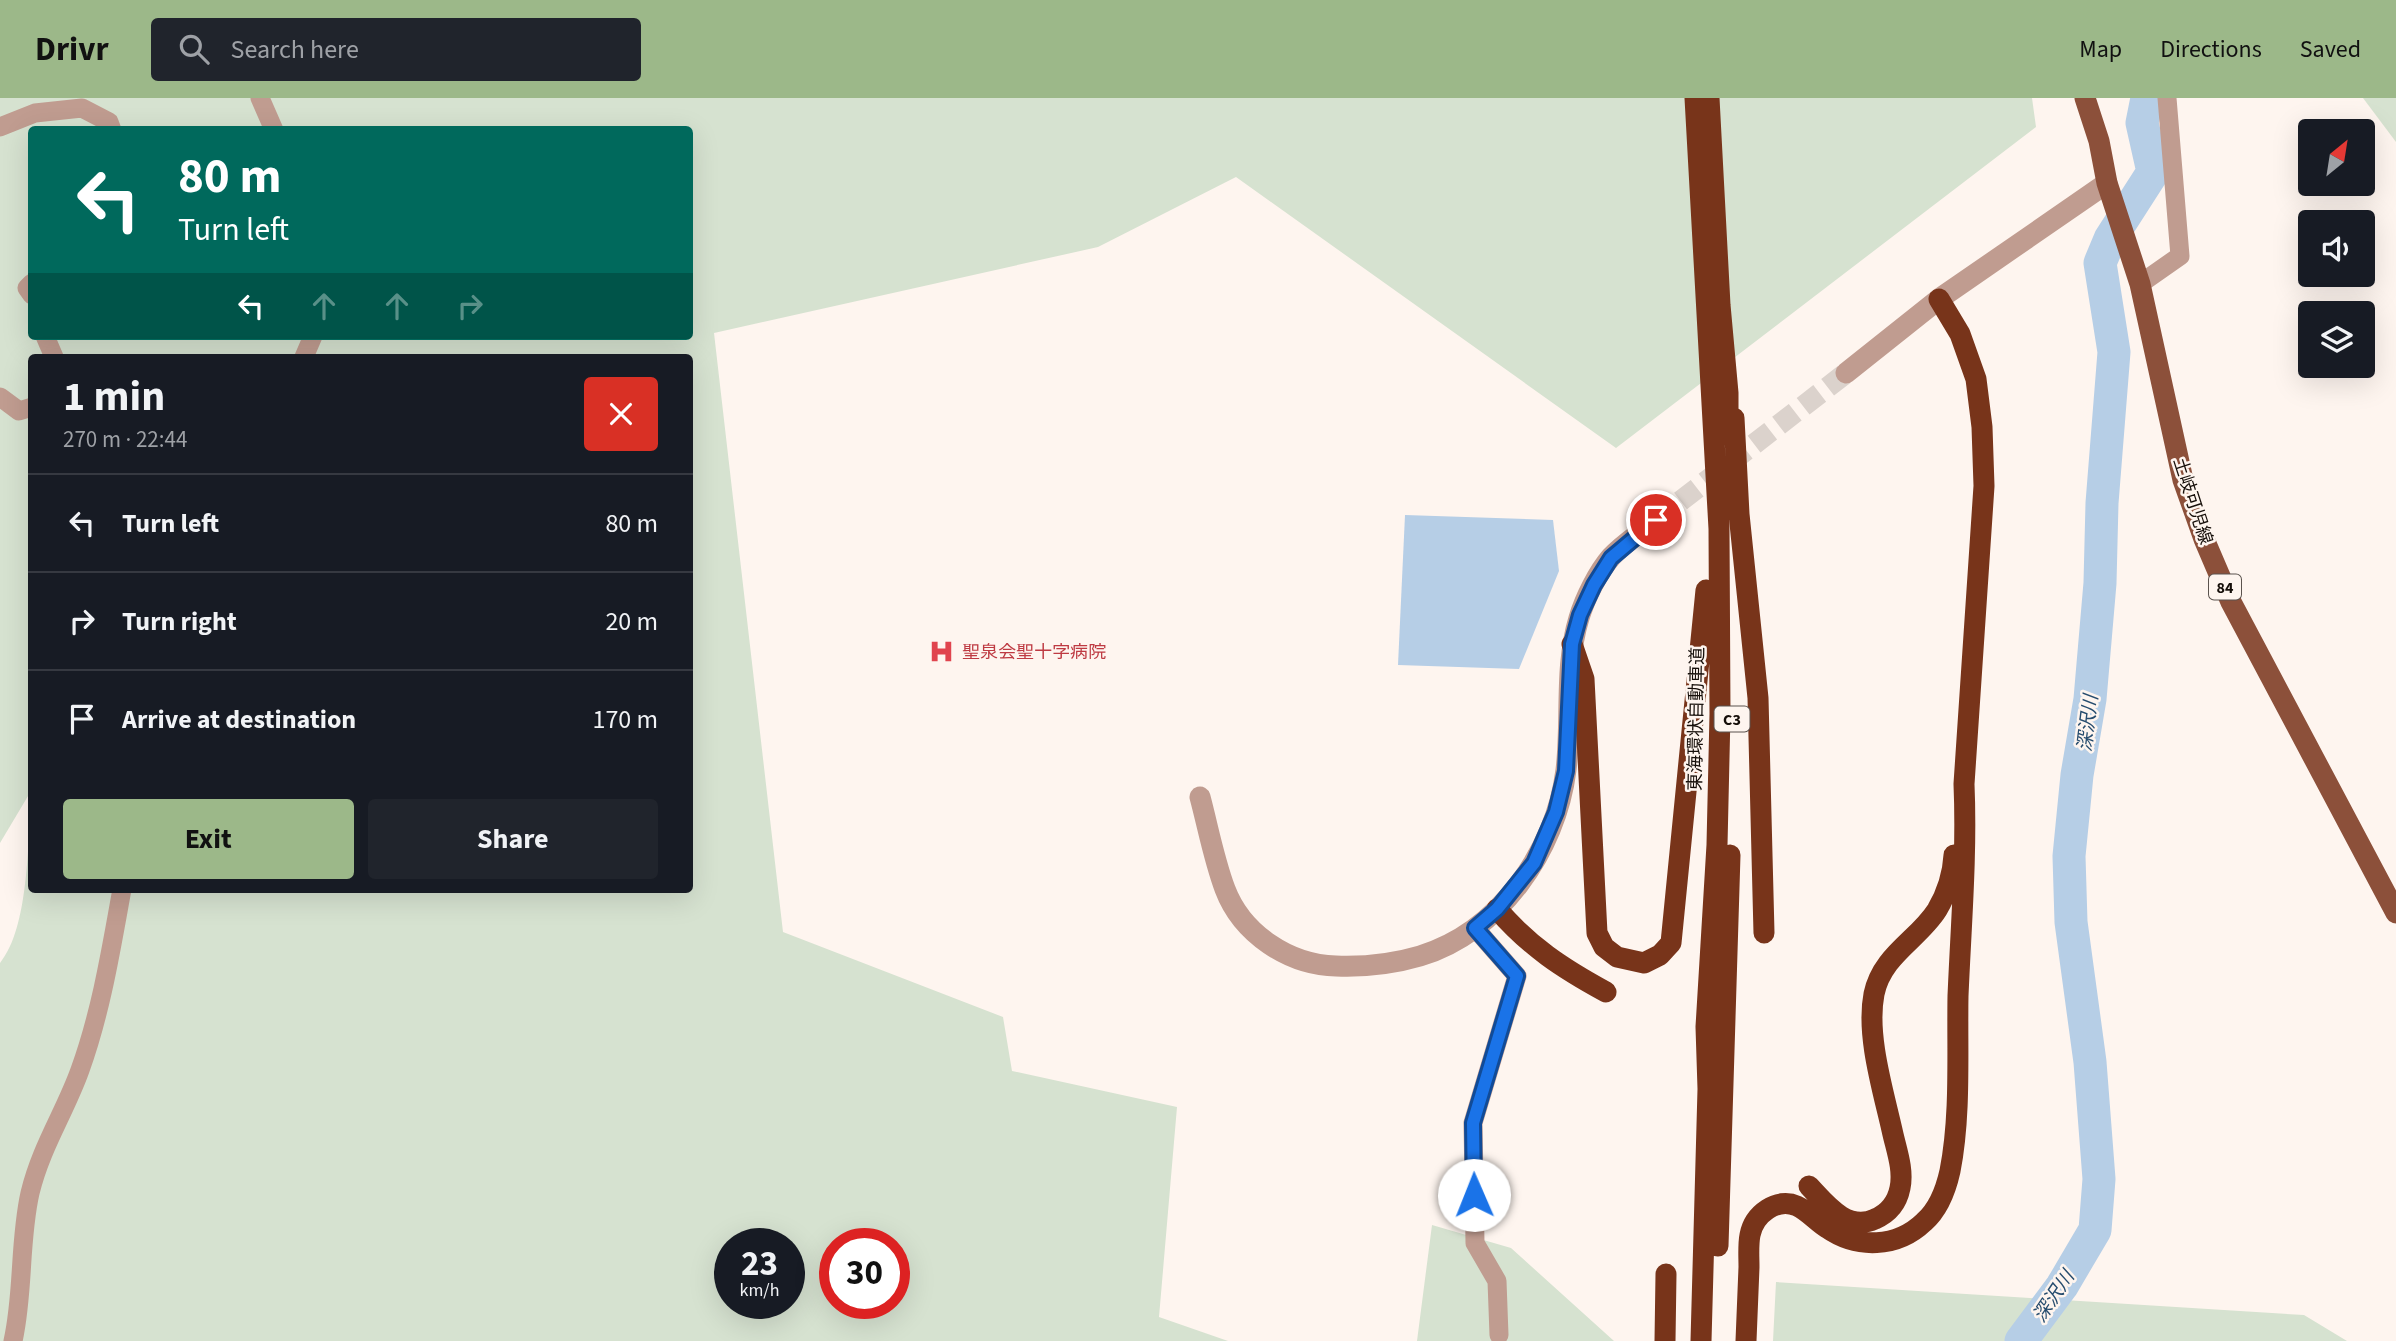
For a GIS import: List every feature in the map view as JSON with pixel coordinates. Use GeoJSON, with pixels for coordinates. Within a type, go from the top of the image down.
{"type":"FeatureCollection","features":[{"type":"Feature","properties":{"kind":"highway","name":"東海環状自動車道"},"geometry":{"type":"LineString","coordinates":[[1695,98],[1719,529],[1720,714],[1717,845],[1706,1027],[1708,1089],[1701,1341]]}},
{"type":"Feature","properties":{"kind":"highway","name":"東海環状自動車道"},"geometry":{"type":"LineString","coordinates":[[1709,98],[1720,305],[1728,393],[1732,759],[1724,1091],[1714,1341]]}},
{"type":"Feature","properties":{"kind":"highway"},"geometry":{"type":"LineString","coordinates":[[1572,644],[1584,679],[1597,933],[1604,947],[1617,957],[1644,963],[1660,955],[1671,943],[1706,610],[1707,475],[1700,317],[1704,280]]}},
{"type":"Feature","properties":{"kind":"highway"},"geometry":{"type":"LineString","coordinates":[[1809,1186],[1835,1213],[1852,1221],[1869,1222],[1884,1215],[1895,1202],[1901,1169],[1873,1031],[1875,991],[1894,954],[1926,923],[1946,893],[1954,860],[1964,783],[1984,486],[1982,427],[1976,379],[1960,334],[1939,299]]}},
{"type":"Feature","properties":{"kind":"highway"},"geometry":{"type":"LineString","coordinates":[[1720,305],[1733,382],[1739,514],[1758,698],[1764,933]]}},
{"type":"Feature","properties":{"kind":"highway"},"geometry":{"type":"LineString","coordinates":[[1746,1341],[1750,1233],[1759,1217],[1769,1207],[1784,1203],[1798,1206],[1835,1234],[1865,1243],[1881,1243],[1912,1232],[1926,1221],[1946,1188],[1953,1145],[1958,1065],[1958,994],[1966,825],[1964,783]]}},
{"type":"Feature","properties":{"kind":"highway"},"geometry":{"type":"LineString","coordinates":[[1497,909],[1538,951],[1606,992]]}},
{"type":"Feature","properties":{"kind":"highway"},"geometry":{"type":"LineString","coordinates":[[1665,1341],[1666,1274]]}},
{"type":"Feature","properties":{"kind":"main road","name":"土岐可児線"},"geometry":{"type":"LineString","coordinates":[[2085,98],[2099,141],[2109,189],[2140,284],[2183,480],[2204,539],[2231,602],[2396,914]]}},
{"type":"Feature","properties":{"kind":"street"},"geometry":{"type":"LineString","coordinates":[[260,98],[272,126]]}},
{"type":"Feature","properties":{"kind":"street"},"geometry":{"type":"LineString","coordinates":[[2140,284],[2180,256],[2168,98]]}},
{"type":"Feature","properties":{"kind":"street"},"geometry":{"type":"LineString","coordinates":[[0,127],[35,113],[82,108],[109,122],[110,126]]}},
{"type":"Feature","properties":{"kind":"street"},"geometry":{"type":"LineString","coordinates":[[1846,373],[1939,299],[2109,189]]}},
{"type":"Feature","properties":{"kind":"street"},"geometry":{"type":"LineString","coordinates":[[0,397],[19,411],[28,408]]}},
{"type":"Feature","properties":{"kind":"street"},"geometry":{"type":"LineString","coordinates":[[1200,797],[1226,890],[1240,915],[1260,938],[1291,957],[1321,966],[1350,967],[1385,963],[1421,956],[1475,928],[1497,909],[1534,863],[1556,812],[1566,771],[1572,644],[1580,615],[1611,558],[1656,520]]}},
{"type":"Feature","properties":{"kind":"street"},"geometry":{"type":"LineString","coordinates":[[21,1341],[19,1314],[30,1192],[49,1136],[80,1071],[106,981],[121,893]]}},
{"type":"Feature","properties":{"kind":"street"},"geometry":{"type":"LineString","coordinates":[[1475,928],[1517,976],[1473,1123],[1475,1242],[1497,1280],[1499,1335]]}},
{"type":"Feature","properties":{"kind":"street"},"geometry":{"type":"LineString","coordinates":[[13,1341],[19,1314]]}},
{"type":"Feature","properties":{"kind":"green space"},"geometry":{"type":"Polygon","coordinates":[[[0,98],[2032,98],[2036,127],[1616,448],[1236,177],[1098,247],[714,333],[783,932],[1003,1017],[1012,1071],[1177,1107],[1159,1317],[1228,1341],[0,1341],[0,963],[10,948],[17,928],[28,859],[28,893],[693,893],[693,354],[28,354],[28,796],[0,843],[0,98]]]}},
{"type":"Feature","properties":{"kind":"green space"},"geometry":{"type":"Polygon","coordinates":[[[2363,98],[2396,98],[2396,142],[2363,98]]]}},
{"type":"Feature","properties":{"kind":"green space"},"geometry":{"type":"Polygon","coordinates":[[[1432,1225],[1511,1248],[1614,1341],[1417,1341],[1432,1225]]]}},
{"type":"Feature","properties":{"kind":"green space"},"geometry":{"type":"Polygon","coordinates":[[[1776,1282],[2304,1315],[2347,1341],[1773,1341],[1776,1282]]]}},
{"type":"Feature","properties":{"kind":"water"},"geometry":{"type":"Polygon","coordinates":[[[1405,515],[1553,520],[1559,571],[1519,669],[1398,665],[1405,515]]]}},
{"type":"Feature","properties":{"kind":"waterway","name":"深沢川"},"geometry":{"type":"LineString","coordinates":[[2021,1341],[2062,1286],[2095,1230],[2099,1179],[2090,1062],[2071,922],[2069,856],[2077,775],[2090,699],[2114,352],[2100,263],[2110,239],[2153,172],[2142,123],[2147,98]]}},
{"type":"Feature","properties":{"kind":"tunnel"},"geometry":{"type":"LineString","coordinates":[[1656,520],[1846,373]]}},
{"type":"Feature","properties":{"kind":"place","name":"聖泉会聖十字病院"},"geometry":{"type":"Point","coordinates":[942,652]}},
{"type":"Feature","properties":{"kind":"route"},"geometry":{"type":"LineString","coordinates":[[1474,1195],[1473,1123],[1517,976],[1475,928],[1497,909],[1534,863],[1556,812],[1566,771],[1572,644],[1580,615],[1611,558],[1656,520]]}}]}
